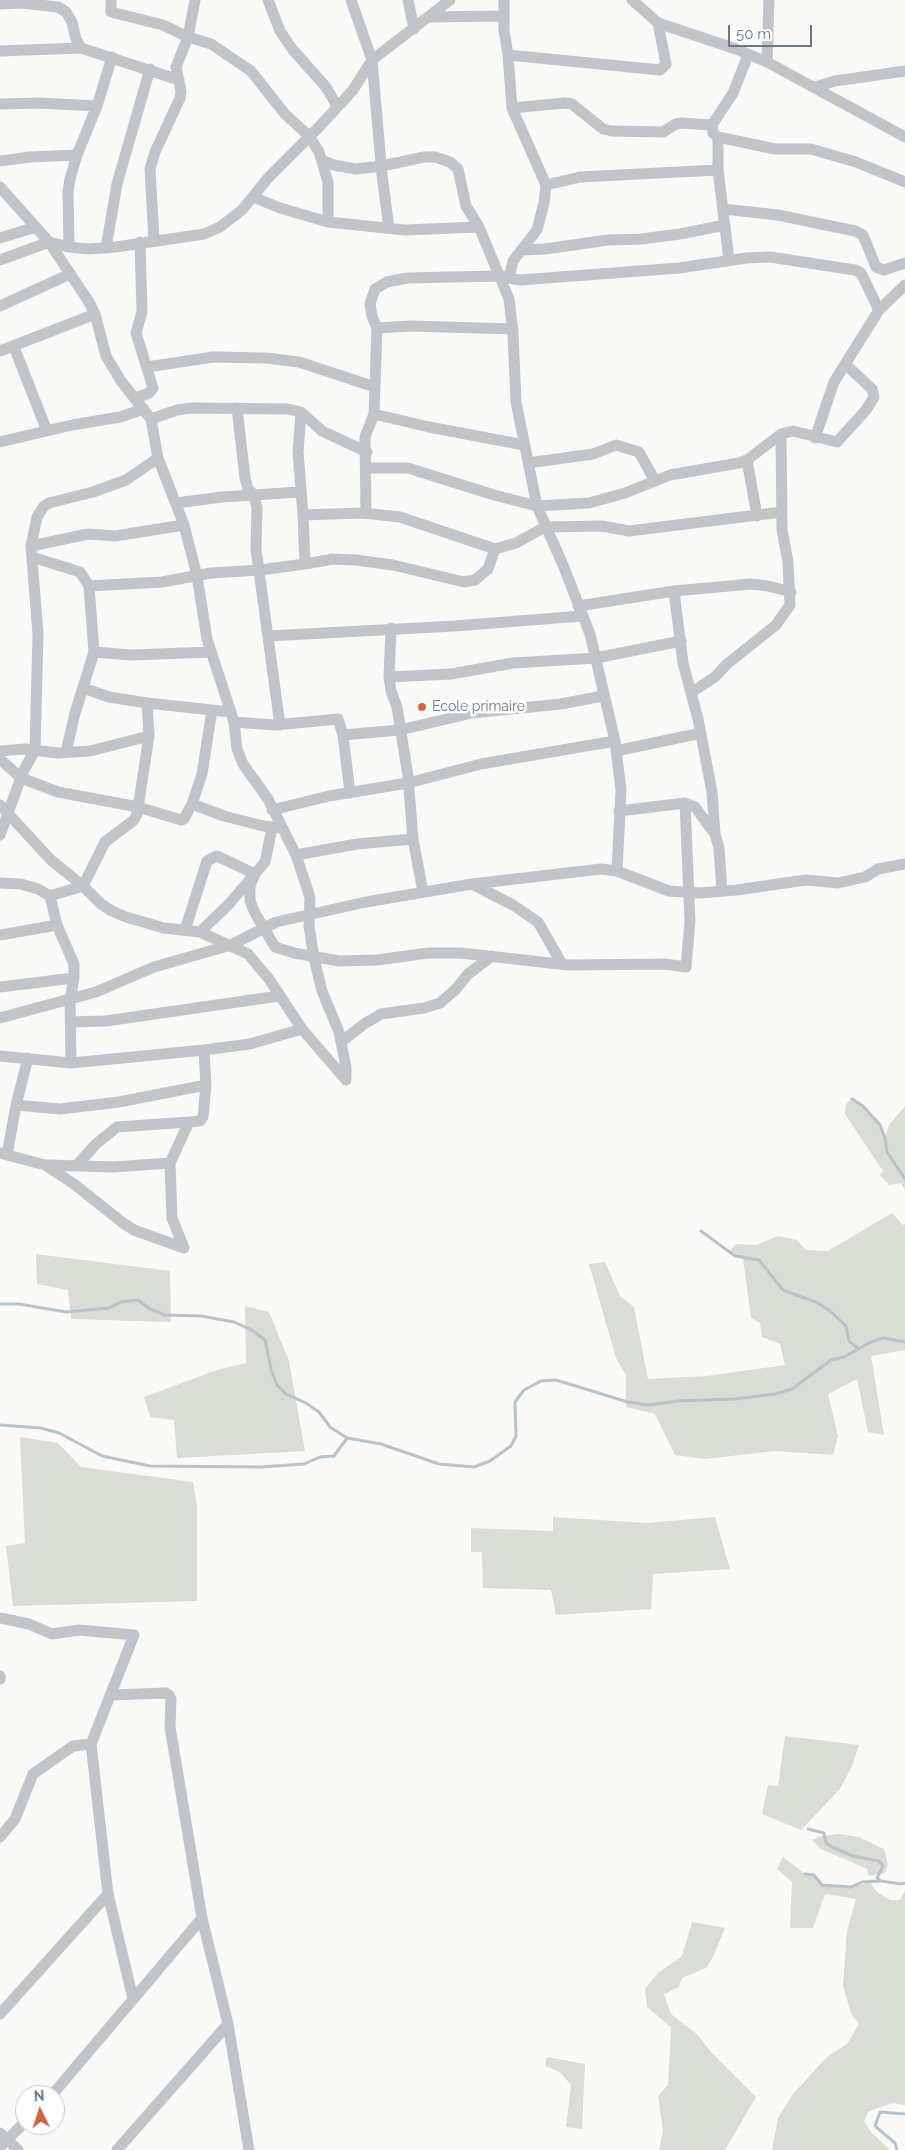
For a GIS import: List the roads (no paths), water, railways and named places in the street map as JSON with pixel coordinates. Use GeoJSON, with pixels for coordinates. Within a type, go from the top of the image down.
{"type":"FeatureCollection","features":[{"type":"Feature","properties":{"kind":"street"},"geometry":{"type":"LineString","coordinates":[[111,0],[111,12],[163,25],[188,38],[211,44],[251,71],[285,114],[309,136],[322,160],[328,182],[328,222]]}},
{"type":"Feature","properties":{"kind":"street"},"geometry":{"type":"LineString","coordinates":[[154,240],[150,169],[155,152],[180,98],[176,67],[188,38],[195,0]]}},
{"type":"Feature","properties":{"kind":"street"},"geometry":{"type":"LineString","coordinates":[[268,0],[280,31],[293,50],[326,86],[337,106]]}},
{"type":"Feature","properties":{"kind":"street"},"geometry":{"type":"LineString","coordinates":[[351,0],[372,60],[389,228]]}},
{"type":"Feature","properties":{"kind":"street"},"geometry":{"type":"LineString","coordinates":[[408,0],[414,29]]}},
{"type":"Feature","properties":{"kind":"street"},"geometry":{"type":"LineString","coordinates":[[0,260],[49,242],[69,247],[106,248],[204,234],[220,226],[242,210],[353,90],[372,60],[450,0]]}},
{"type":"Feature","properties":{"kind":"street"},"geometry":{"type":"LineString","coordinates":[[504,0],[504,30],[512,108],[546,185],[537,230],[513,261],[504,277]]}},
{"type":"Feature","properties":{"kind":"street"},"geometry":{"type":"LineString","coordinates":[[632,0],[658,23],[767,62],[905,137]]}},
{"type":"Feature","properties":{"kind":"street"},"geometry":{"type":"LineString","coordinates":[[767,62],[769,0]]}},
{"type":"Feature","properties":{"kind":"street"},"geometry":{"type":"LineString","coordinates":[[0,4],[21,3],[58,7],[66,12],[72,22],[76,39],[81,48]]}},
{"type":"Feature","properties":{"kind":"street"},"geometry":{"type":"LineString","coordinates":[[430,17],[504,16]]}},
{"type":"Feature","properties":{"kind":"street"},"geometry":{"type":"LineString","coordinates":[[508,55],[660,70],[666,64],[658,23]]}},
{"type":"Feature","properties":{"kind":"street"},"geometry":{"type":"LineString","coordinates":[[0,51],[81,48],[179,80]]}},
{"type":"Feature","properties":{"kind":"street"},"geometry":{"type":"LineString","coordinates":[[748,54],[733,93],[712,125],[713,133],[718,137],[775,149],[811,149],[856,162],[905,182]]}},
{"type":"Feature","properties":{"kind":"street"},"geometry":{"type":"LineString","coordinates":[[69,247],[68,191],[77,155],[97,106],[112,57]]}},
{"type":"Feature","properties":{"kind":"street"},"geometry":{"type":"LineString","coordinates":[[106,248],[117,184],[150,69]]}},
{"type":"Feature","properties":{"kind":"street"},"geometry":{"type":"LineString","coordinates":[[815,87],[835,81],[905,71]]}},
{"type":"Feature","properties":{"kind":"street"},"geometry":{"type":"LineString","coordinates":[[0,104],[39,103],[97,106]]}},
{"type":"Feature","properties":{"kind":"street"},"geometry":{"type":"LineString","coordinates":[[512,108],[572,104],[603,129],[612,132],[664,132],[676,124],[682,123],[712,125]]}},
{"type":"Feature","properties":{"kind":"street"},"geometry":{"type":"LineString","coordinates":[[718,137],[718,170],[729,260]]}},
{"type":"Feature","properties":{"kind":"street"},"geometry":{"type":"LineString","coordinates":[[0,161],[30,157],[77,155]]}},
{"type":"Feature","properties":{"kind":"street"},"geometry":{"type":"LineString","coordinates":[[322,160],[334,165],[356,169],[382,166],[424,157],[435,157],[450,162],[458,169],[466,206],[479,227],[504,277],[509,299],[512,329],[516,402],[537,506],[564,565],[596,658],[615,746],[620,776],[616,871]]}},
{"type":"Feature","properties":{"kind":"street"},"geometry":{"type":"LineString","coordinates":[[546,185],[580,178],[718,170]]}},
{"type":"Feature","properties":{"kind":"street"},"geometry":{"type":"LineString","coordinates":[[0,187],[6,199],[49,242],[89,302],[95,314],[106,356],[121,381],[147,414],[158,458],[184,525],[197,576],[211,652],[233,717],[239,755],[260,786],[272,810],[276,828],[296,855],[310,898],[309,914],[314,958],[322,991],[339,1032],[346,1067],[346,1080],[302,1029],[256,962],[248,954],[200,932],[164,928],[126,917],[101,904],[83,886],[51,860],[4,809]]}},
{"type":"Feature","properties":{"kind":"street"},"geometry":{"type":"LineString","coordinates":[[253,197],[280,208],[328,222],[389,228],[456,229],[479,227]]}},
{"type":"Feature","properties":{"kind":"street"},"geometry":{"type":"LineString","coordinates":[[723,209],[778,215],[855,231],[863,235],[876,267],[884,270],[905,263]]}},
{"type":"Feature","properties":{"kind":"street"},"geometry":{"type":"LineString","coordinates":[[523,250],[670,235],[724,225]]}},
{"type":"Feature","properties":{"kind":"street"},"geometry":{"type":"LineString","coordinates":[[0,238],[36,227]]}},
{"type":"Feature","properties":{"kind":"street"},"geometry":{"type":"LineString","coordinates":[[136,398],[152,391],[147,367],[136,333],[142,312],[140,242]]}},
{"type":"Feature","properties":{"kind":"street"},"geometry":{"type":"LineString","coordinates":[[366,513],[365,437],[374,414],[378,328],[372,316],[370,304],[375,290],[388,282],[424,277],[504,277],[520,280],[679,268],[729,260],[770,257],[855,270],[860,273],[879,310]]}},
{"type":"Feature","properties":{"kind":"street"},"geometry":{"type":"LineString","coordinates":[[0,306],[70,274]]}},
{"type":"Feature","properties":{"kind":"street"},"geometry":{"type":"LineString","coordinates":[[815,438],[834,382],[879,310],[905,285]]}},
{"type":"Feature","properties":{"kind":"street"},"geometry":{"type":"LineString","coordinates":[[0,352],[95,314]]}},
{"type":"Feature","properties":{"kind":"street"},"geometry":{"type":"LineString","coordinates":[[378,328],[419,326],[512,329]]}},
{"type":"Feature","properties":{"kind":"street"},"geometry":{"type":"LineString","coordinates":[[14,347],[47,431]]}},
{"type":"Feature","properties":{"kind":"street"},"geometry":{"type":"LineString","coordinates":[[147,367],[213,357],[266,358],[299,362],[375,387]]}},
{"type":"Feature","properties":{"kind":"street"},"geometry":{"type":"LineString","coordinates":[[366,468],[408,468],[494,495],[537,506],[589,502],[625,493],[683,471],[727,465],[747,460],[782,434],[793,431],[837,442],[866,410],[874,397],[872,390],[845,364]]}},
{"type":"Feature","properties":{"kind":"street"},"geometry":{"type":"LineString","coordinates":[[0,442],[120,417],[192,408],[273,408],[302,412],[322,431],[366,452]]}},
{"type":"Feature","properties":{"kind":"street"},"geometry":{"type":"LineString","coordinates":[[237,408],[245,478],[248,489],[254,495],[257,517],[256,548],[280,725]]}},
{"type":"Feature","properties":{"kind":"street"},"geometry":{"type":"LineString","coordinates":[[302,412],[298,452],[305,564]]}},
{"type":"Feature","properties":{"kind":"street"},"geometry":{"type":"LineString","coordinates":[[374,414],[524,445]]}},
{"type":"Feature","properties":{"kind":"street"},"geometry":{"type":"LineString","coordinates":[[692,692],[776,625],[790,606],[786,548],[782,530],[782,434]]}},
{"type":"Feature","properties":{"kind":"street"},"geometry":{"type":"LineString","coordinates":[[528,463],[593,454],[616,445],[639,452],[655,481]]}},
{"type":"Feature","properties":{"kind":"street"},"geometry":{"type":"LineString","coordinates":[[0,834],[4,809],[35,750],[38,634],[31,552],[37,517],[44,506],[126,480],[158,458]]}},
{"type":"Feature","properties":{"kind":"street"},"geometry":{"type":"LineString","coordinates":[[747,460],[757,516]]}},
{"type":"Feature","properties":{"kind":"street"},"geometry":{"type":"LineString","coordinates":[[176,502],[300,492]]}},
{"type":"Feature","properties":{"kind":"street"},"geometry":{"type":"LineString","coordinates":[[303,515],[366,513],[400,517],[495,549],[516,543],[545,527],[602,526],[628,532],[782,512]]}},
{"type":"Feature","properties":{"kind":"street"},"geometry":{"type":"LineString","coordinates":[[31,552],[88,534],[115,536],[184,525]]}},
{"type":"Feature","properties":{"kind":"street"},"geometry":{"type":"LineString","coordinates":[[89,586],[171,581],[211,573],[260,570],[333,559],[393,565],[464,582],[475,580],[488,569],[495,549]]}},
{"type":"Feature","properties":{"kind":"street"},"geometry":{"type":"LineString","coordinates":[[31,552],[77,570],[89,586],[94,652],[75,712],[66,752]]}},
{"type":"Feature","properties":{"kind":"street"},"geometry":{"type":"LineString","coordinates":[[268,636],[454,626],[580,611],[674,591],[750,584],[768,586],[790,592]]}},
{"type":"Feature","properties":{"kind":"street"},"geometry":{"type":"LineString","coordinates":[[674,591],[683,662],[692,692],[712,792],[714,834]]}},
{"type":"Feature","properties":{"kind":"street"},"geometry":{"type":"LineString","coordinates":[[391,628],[389,677],[400,730],[408,783],[413,839],[423,892]]}},
{"type":"Feature","properties":{"kind":"street"},"geometry":{"type":"LineString","coordinates":[[389,677],[450,674],[522,663],[596,658],[681,641]]}},
{"type":"Feature","properties":{"kind":"street"},"geometry":{"type":"LineString","coordinates":[[94,652],[130,655],[211,652]]}},
{"type":"Feature","properties":{"kind":"street"},"geometry":{"type":"LineString","coordinates":[[83,688],[109,697],[212,710],[233,717],[280,725],[302,724],[334,718],[340,721],[343,735],[350,793]]}},
{"type":"Feature","properties":{"kind":"street"},"geometry":{"type":"LineString","coordinates":[[343,735],[400,730],[472,713],[560,704],[603,696]]}},
{"type":"Feature","properties":{"kind":"street"},"geometry":{"type":"LineString","coordinates":[[50,896],[83,886],[105,842],[134,820],[138,807],[149,736],[147,703]]}},
{"type":"Feature","properties":{"kind":"street"},"geometry":{"type":"LineString","coordinates":[[0,759],[21,778],[58,792],[138,807],[182,820],[192,804],[202,774],[212,710]]}},
{"type":"Feature","properties":{"kind":"street"},"geometry":{"type":"LineString","coordinates":[[272,810],[300,802],[408,783],[481,764],[700,733]]}},
{"type":"Feature","properties":{"kind":"street"},"geometry":{"type":"LineString","coordinates":[[0,751],[90,751],[149,736]]}},
{"type":"Feature","properties":{"kind":"street"},"geometry":{"type":"LineString","coordinates":[[619,811],[684,802],[693,804],[714,834],[719,848],[722,891]]}},
{"type":"Feature","properties":{"kind":"street"},"geometry":{"type":"LineString","coordinates":[[255,874],[250,886],[250,901],[275,947],[314,958],[340,961],[377,960],[428,953],[492,956],[562,964],[665,964],[686,967],[689,942],[689,893],[684,802]]}},
{"type":"Feature","properties":{"kind":"street"},"geometry":{"type":"LineString","coordinates":[[192,804],[224,816],[276,828]]}},
{"type":"Feature","properties":{"kind":"street"},"geometry":{"type":"LineString","coordinates":[[200,932],[229,904],[268,857],[276,828]]}},
{"type":"Feature","properties":{"kind":"street"},"geometry":{"type":"LineString","coordinates":[[296,855],[357,844],[413,839]]}},
{"type":"Feature","properties":{"kind":"street"},"geometry":{"type":"LineString","coordinates":[[186,930],[207,862],[217,856],[255,874]]}},
{"type":"Feature","properties":{"kind":"street"},"geometry":{"type":"LineString","coordinates":[[0,1018],[96,992],[154,967],[231,946],[264,927],[292,917],[423,892],[570,871],[601,869],[616,871],[669,891],[689,893],[722,891],[806,880],[838,883],[865,877],[878,869],[905,864]]}},
{"type":"Feature","properties":{"kind":"street"},"geometry":{"type":"LineString","coordinates":[[0,883],[21,884],[38,889],[50,896],[57,924],[74,964],[74,978],[70,1000],[71,1063]]}},
{"type":"Feature","properties":{"kind":"street"},"geometry":{"type":"LineString","coordinates":[[472,884],[538,922],[562,964]]}},
{"type":"Feature","properties":{"kind":"street"},"geometry":{"type":"LineString","coordinates":[[0,935],[57,924]]}},
{"type":"Feature","properties":{"kind":"street"},"geometry":{"type":"LineString","coordinates":[[341,1042],[364,1024],[381,1014],[424,1008],[440,1003],[456,989],[468,974],[492,956]]}},
{"type":"Feature","properties":{"kind":"street"},"geometry":{"type":"LineString","coordinates":[[0,987],[74,978]]}},
{"type":"Feature","properties":{"kind":"street"},"geometry":{"type":"LineString","coordinates":[[70,1022],[106,1022],[279,996]]}},
{"type":"Feature","properties":{"kind":"street"},"geometry":{"type":"LineString","coordinates":[[0,1056],[71,1063],[250,1044],[302,1029]]}},
{"type":"Feature","properties":{"kind":"street"},"geometry":{"type":"LineString","coordinates":[[76,1166],[96,1144],[118,1126],[202,1120],[206,1084],[204,1050]]}},
{"type":"Feature","properties":{"kind":"street"},"geometry":{"type":"LineString","coordinates":[[28,1058],[3,1154],[46,1165],[114,1167],[170,1163]]}},
{"type":"Feature","properties":{"kind":"street"},"geometry":{"type":"LineString","coordinates":[[16,1104],[60,1110],[118,1102],[206,1084]]}},
{"type":"Feature","properties":{"kind":"street"},"geometry":{"type":"LineString","coordinates":[[46,1165],[134,1230],[184,1248],[172,1218],[170,1163],[189,1122]]}},
{"type":"Feature","properties":{"kind":"street"},"geometry":{"type":"LineString","coordinates":[[0,1618],[29,1624],[52,1634],[79,1630],[134,1634],[91,1744],[108,1894],[132,1999]]}},
{"type":"Feature","properties":{"kind":"street"},"geometry":{"type":"LineString","coordinates":[[110,1695],[166,1693],[169,1695],[170,1727],[202,1918],[228,2024],[246,2148]]}},
{"type":"Feature","properties":{"kind":"street"},"geometry":{"type":"LineString","coordinates":[[0,1837],[15,1819],[33,1774],[73,1746],[91,1744]]}},
{"type":"Feature","properties":{"kind":"street"},"geometry":{"type":"LineString","coordinates":[[0,2014],[108,1894]]}},
{"type":"Feature","properties":{"kind":"street"},"geometry":{"type":"LineString","coordinates":[[60,2085],[202,1918]]}},
{"type":"Feature","properties":{"kind":"street"},"geometry":{"type":"LineString","coordinates":[[117,2150],[228,2024]]}},
{"type":"Feature","properties":{"kind":"street"},"geometry":{"type":"LineString","coordinates":[[15,2130],[2,2140],[18,2150]]}},
{"type":"Feature","properties":{"kind":"waterway"},"geometry":{"type":"LineString","coordinates":[[852,1099],[863,1106],[880,1125],[885,1138],[887,1152],[905,1179]]}},
{"type":"Feature","properties":{"kind":"waterway"},"geometry":{"type":"LineString","coordinates":[[701,1231],[735,1256],[759,1260],[783,1290],[818,1303],[830,1311],[846,1326],[849,1341],[859,1349]]}},
{"type":"Feature","properties":{"kind":"waterway"},"geometry":{"type":"LineString","coordinates":[[0,1304],[19,1304],[66,1312],[109,1308],[121,1302],[138,1300],[150,1309],[165,1315],[201,1316],[234,1322],[252,1330],[265,1340],[272,1373],[277,1385],[286,1394],[306,1403],[319,1412],[330,1427],[347,1438],[381,1444],[439,1464],[474,1467],[490,1461],[511,1446],[516,1436],[515,1402],[524,1390],[541,1381],[556,1380],[628,1402],[648,1405],[678,1401],[734,1399],[775,1394],[792,1389],[831,1360],[844,1357],[871,1342],[883,1338],[905,1342]]}},
{"type":"Feature","properties":{"kind":"waterway"},"geometry":{"type":"LineString","coordinates":[[0,1425],[41,1428],[59,1433],[102,1456],[150,1466],[261,1467],[304,1464],[320,1457],[334,1456],[347,1438]]}},
{"type":"Feature","properties":{"kind":"waterway"},"geometry":{"type":"LineString","coordinates":[[808,1829],[824,1833],[826,1843],[834,1848],[853,1856],[879,1861],[883,1866],[877,1878],[881,1881],[905,1883]]}},
{"type":"Feature","properties":{"kind":"waterway"},"geometry":{"type":"LineString","coordinates":[[805,1874],[814,1875],[822,1885],[851,1887],[862,1882],[880,1881]]}},
{"type":"Feature","properties":{"kind":"waterway"},"geometry":{"type":"LineString","coordinates":[[897,2150],[895,2143],[875,2126],[880,2112],[905,2114]]}},
{"type":"Feature","properties":{"kind":"place","name":"Ecole primaire"},"geometry":{"type":"Point","coordinates":[422,707]}}]}
